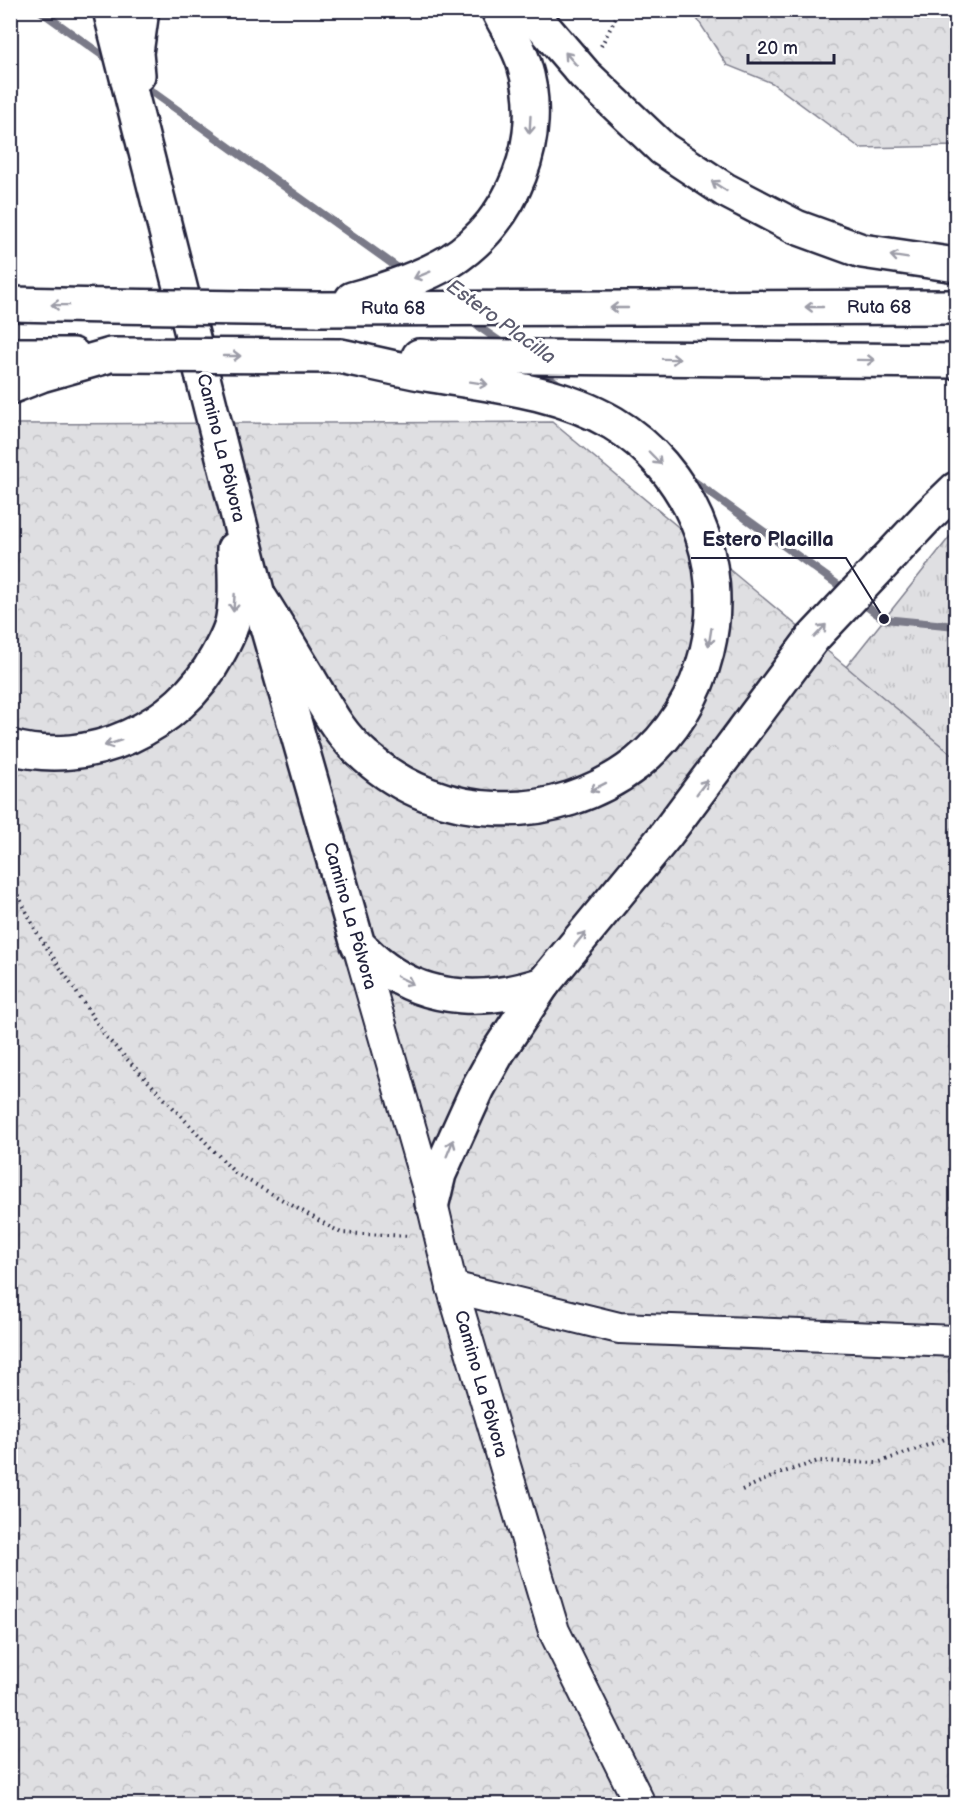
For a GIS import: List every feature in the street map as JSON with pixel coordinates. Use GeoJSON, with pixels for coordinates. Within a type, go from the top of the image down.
{"type":"FeatureCollection","features":[{"type":"Feature","properties":{"kind":"highway"},"geometry":{"type":"LineString","coordinates":[[97,10],[119,46]]}},
{"type":"Feature","properties":{"kind":"highway","name":"Camino La Pólvora"},"geometry":{"type":"LineString","coordinates":[[110,10],[258,595],[358,945]]}},
{"type":"Feature","properties":{"kind":"highway"},"geometry":{"type":"LineString","coordinates":[[142,10],[136,53],[143,142]]}},
{"type":"Feature","properties":{"kind":"highway"},"geometry":{"type":"LineString","coordinates":[[317,309],[372,294],[436,268],[472,244],[490,226],[506,204],[525,159],[530,136],[531,112],[524,66],[516,44],[498,10]]}},
{"type":"Feature","properties":{"kind":"highway"},"geometry":{"type":"LineString","coordinates":[[530,10],[585,75],[663,149],[725,190],[796,228],[862,251],[957,265]]}},
{"type":"Feature","properties":{"kind":"highway","name":"Ruta 68"},"geometry":{"type":"LineString","coordinates":[[10,304],[317,309],[957,307]]}},
{"type":"Feature","properties":{"kind":"highway"},"geometry":{"type":"LineString","coordinates":[[10,355],[957,361]]}},
{"type":"Feature","properties":{"kind":"highway"},"geometry":{"type":"LineString","coordinates":[[10,387],[41,375],[111,355]]}},
{"type":"Feature","properties":{"kind":"highway"},"geometry":{"type":"LineString","coordinates":[[258,595],[327,712],[344,736],[365,757],[389,775],[414,789],[442,800],[471,807],[500,810],[539,806],[586,793],[613,780],[637,763],[677,720],[703,668],[710,642],[713,613],[713,585],[709,557],[690,505],[675,480],[636,439],[613,423],[588,410],[535,393],[428,375],[339,356]]}},
{"type":"Feature","properties":{"kind":"highway"},"geometry":{"type":"LineString","coordinates":[[10,747],[45,752],[73,752],[100,747],[151,726],[194,691],[224,645],[233,619],[236,579],[230,482]]}},
{"type":"Feature","properties":{"kind":"highway"},"geometry":{"type":"LineString","coordinates":[[432,1203],[439,1174],[478,1088],[498,1052],[543,984],[665,836],[813,638],[929,515],[957,489]]}},
{"type":"Feature","properties":{"kind":"highway"},"geometry":{"type":"LineString","coordinates":[[358,945],[383,967],[404,980],[450,995],[497,996],[543,984]]}},
{"type":"Feature","properties":{"kind":"street","name":"Camino La Pólvora"},"geometry":{"type":"LineString","coordinates":[[358,945],[432,1203],[452,1287],[554,1631],[640,1804]]}},
{"type":"Feature","properties":{"kind":"street"},"geometry":{"type":"LineString","coordinates":[[452,1287],[619,1328],[957,1341]]}},
{"type":"Feature","properties":{"kind":"path"},"geometry":{"type":"LineString","coordinates":[[585,75],[620,10]]}},
{"type":"Feature","properties":{"kind":"path"},"geometry":{"type":"LineString","coordinates":[[10,879],[37,933],[106,1037],[235,1173],[341,1233],[440,1238]]}},
{"type":"Feature","properties":{"kind":"path"},"geometry":{"type":"LineString","coordinates":[[742,1490],[778,1474],[818,1461],[877,1463],[957,1435]]}},
{"type":"Feature","properties":{"kind":"green space"},"geometry":{"type":"Polygon","coordinates":[[[692,11],[956,11],[956,146],[860,148],[772,83],[727,65],[692,11]]]}},
{"type":"Feature","properties":{"kind":"green space"},"geometry":{"type":"Polygon","coordinates":[[[552,422],[956,758],[956,1804],[11,1804],[11,424],[552,422]]]}},
{"type":"Feature","properties":{"kind":"green space"},"geometry":{"type":"Polygon","coordinates":[[[956,529],[956,758],[846,667],[956,529]]]}},
{"type":"Feature","properties":{"kind":"waterway","name":"Estero Placilla"},"geometry":{"type":"LineString","coordinates":[[39,10],[113,63]]}},
{"type":"Feature","properties":{"kind":"waterway","name":"Estero Placilla"},"geometry":{"type":"LineString","coordinates":[[140,83],[405,273]]}},
{"type":"Feature","properties":{"kind":"waterway","name":"Estero Placilla"},"geometry":{"type":"LineString","coordinates":[[469,320],[505,345]]}},
{"type":"Feature","properties":{"kind":"waterway","name":"Estero Placilla"},"geometry":{"type":"LineString","coordinates":[[537,369],[563,387]]}},
{"type":"Feature","properties":{"kind":"waterway","name":"Estero Placilla"},"geometry":{"type":"LineString","coordinates":[[688,477],[848,592]]}},
{"type":"Feature","properties":{"kind":"waterway","name":"Estero Placilla"},"geometry":{"type":"LineString","coordinates":[[858,600],[884,619],[956,626]]}},
{"type":"Feature","properties":{"kind":"place","name":"Estero Placilla"},"geometry":{"type":"Point","coordinates":[884,619]}}]}
